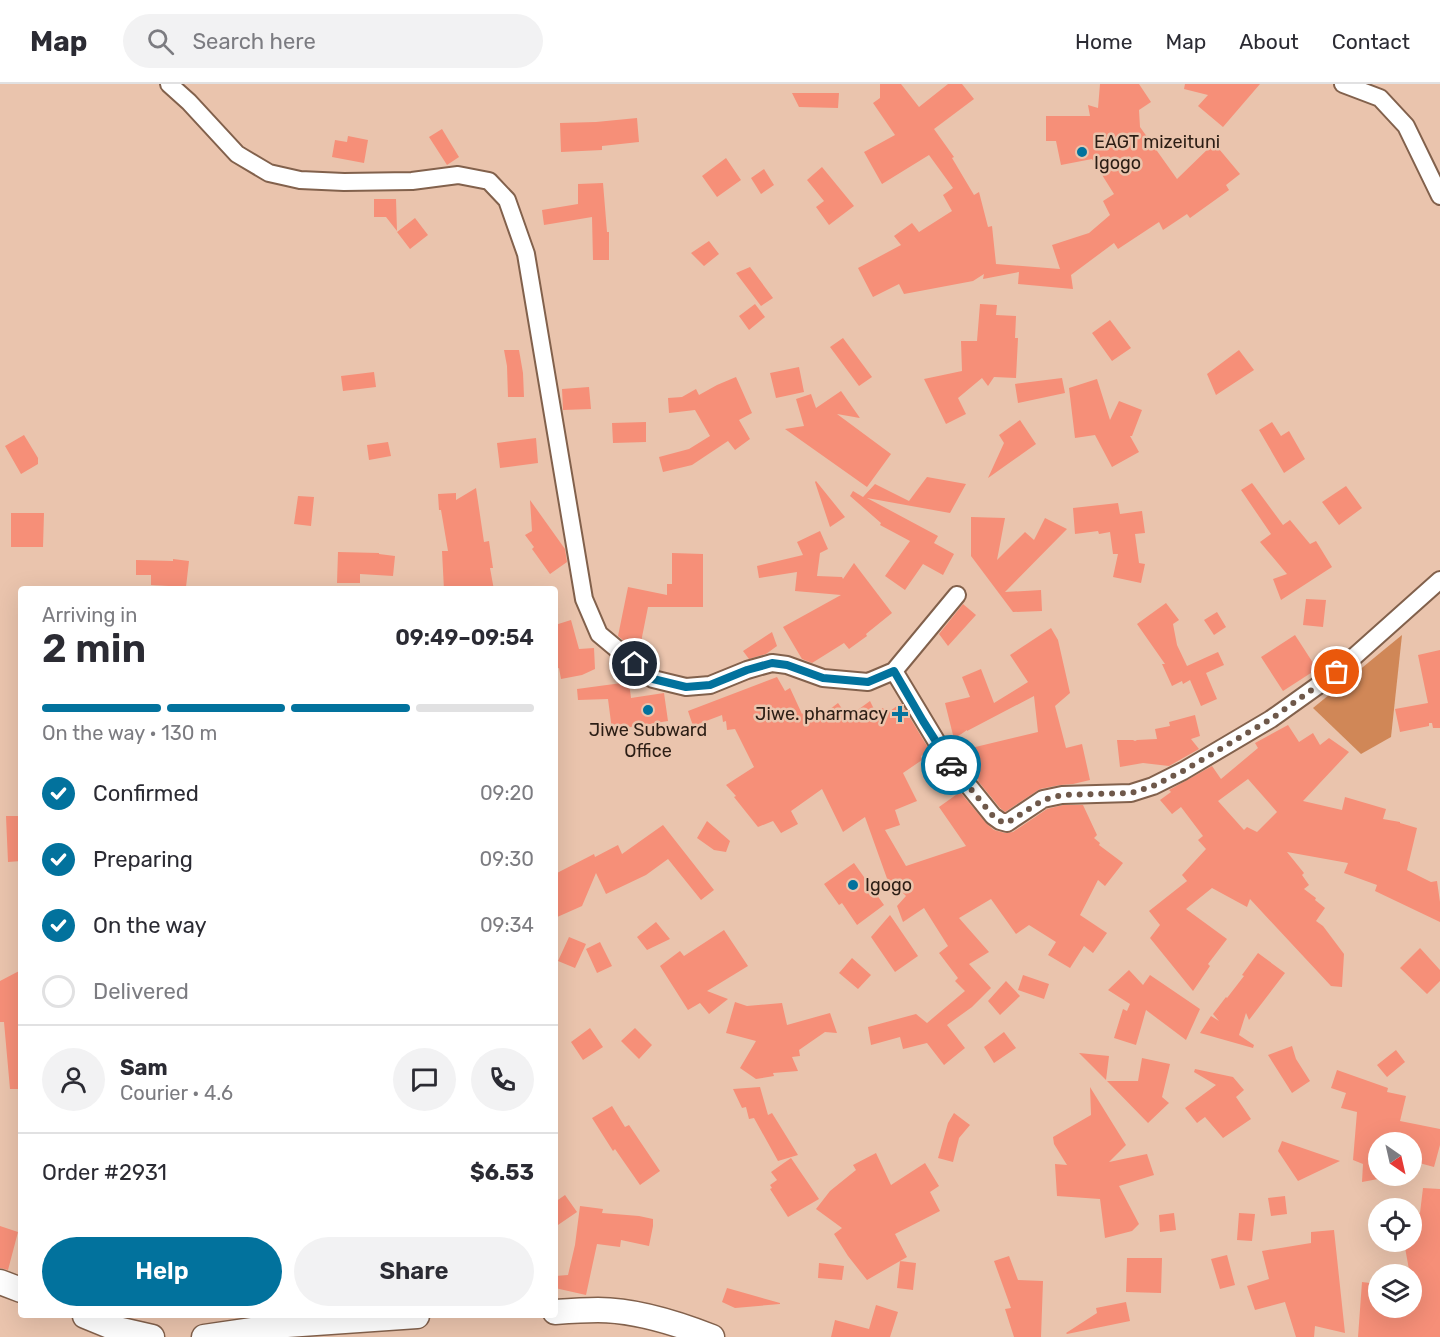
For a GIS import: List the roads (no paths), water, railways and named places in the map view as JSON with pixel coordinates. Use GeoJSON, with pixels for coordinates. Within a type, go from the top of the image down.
{"type":"FeatureCollection","features":[{"type":"Feature","properties":{"kind":"main road"},"geometry":{"type":"LineString","coordinates":[[0,1282],[18,1289]]}},
{"type":"Feature","properties":{"kind":"main road"},"geometry":{"type":"LineString","coordinates":[[558,1312],[600,1310],[640,1315],[712,1337]]}},
{"type":"Feature","properties":{"kind":"main road"},"geometry":{"type":"LineString","coordinates":[[91,1318],[117,1329],[152,1337]]}},
{"type":"Feature","properties":{"kind":"main road"},"geometry":{"type":"LineString","coordinates":[[204,1337],[287,1331],[400,1318]]}},
{"type":"Feature","properties":{"kind":"street"},"geometry":{"type":"LineString","coordinates":[[169,84],[189,102],[237,154],[269,173],[300,180],[344,182],[412,181],[458,175],[489,181],[507,200],[526,254],[584,599],[599,634],[653,679],[686,687],[710,685],[772,663],[787,665],[823,678],[868,682],[894,671],[957,595]]}},
{"type":"Feature","properties":{"kind":"street"},"geometry":{"type":"LineString","coordinates":[[1343,84],[1380,98],[1406,126],[1440,196]]}},
{"type":"Feature","properties":{"kind":"street"},"geometry":{"type":"LineString","coordinates":[[894,671],[947,759],[993,816],[1007,823],[1043,800],[1062,795],[1131,793],[1153,786],[1183,771],[1271,719],[1337,672],[1440,579]]}},
{"type":"Feature","properties":{"kind":"place","name":"EAGT mizeituni Igogo"},"geometry":{"type":"Point","coordinates":[1082,152]}},
{"type":"Feature","properties":{"kind":"place","name":"Jiwe Subward Office"},"geometry":{"type":"Point","coordinates":[648,710]}},
{"type":"Feature","properties":{"kind":"place","name":"Jiwe. pharmacy"},"geometry":{"type":"Point","coordinates":[900,714]}},
{"type":"Feature","properties":{"kind":"place","name":"Igogo"},"geometry":{"type":"Point","coordinates":[853,885]}}]}
